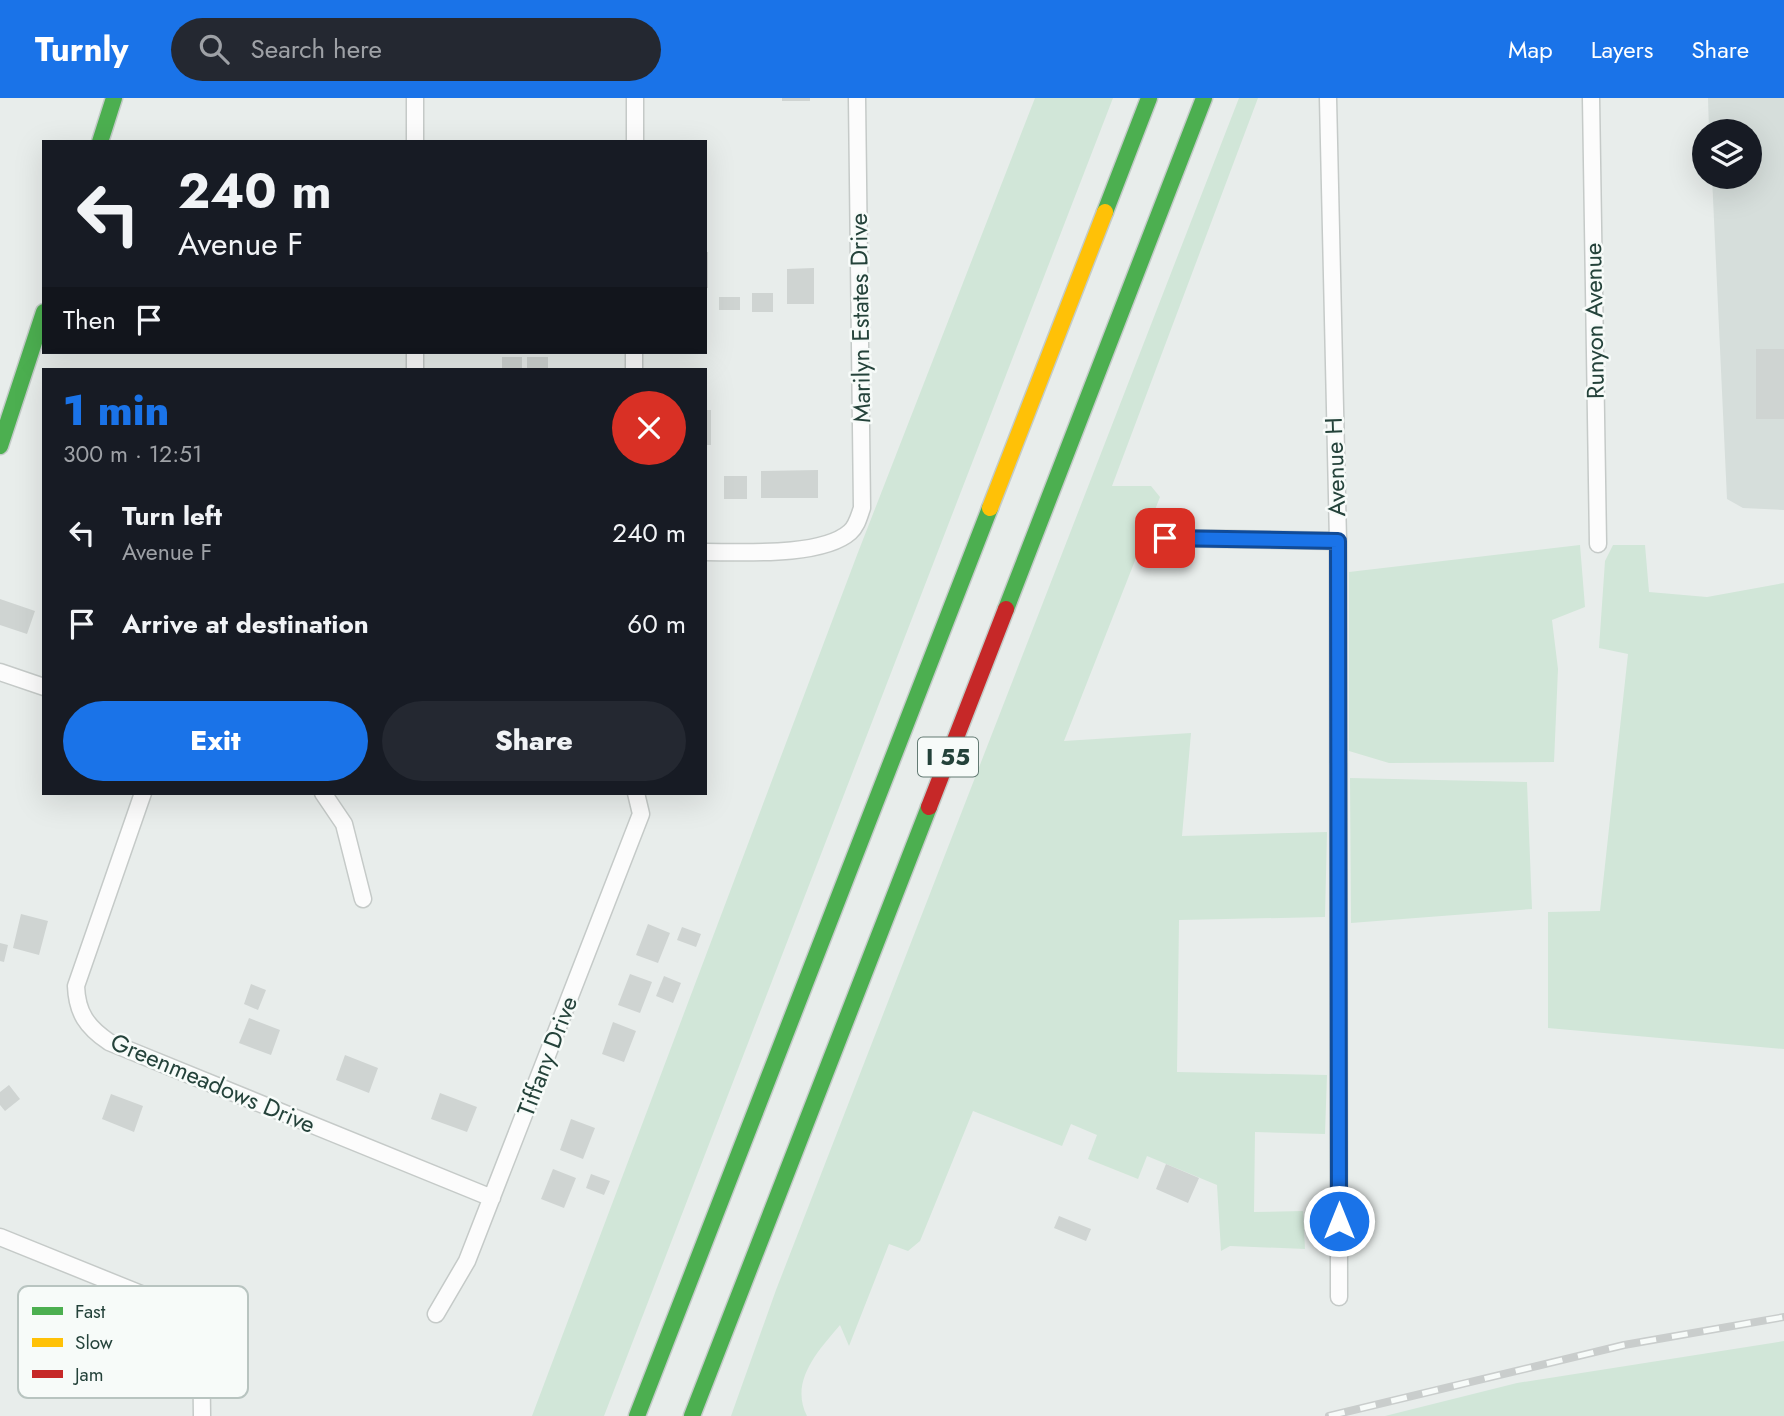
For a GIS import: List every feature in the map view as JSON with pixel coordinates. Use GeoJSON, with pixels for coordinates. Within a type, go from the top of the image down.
{"type":"FeatureCollection","features":[{"type":"Feature","properties":{"kind":"main road"},"geometry":{"type":"LineString","coordinates":[[101,140],[114,98]]}},
{"type":"Feature","properties":{"kind":"main road","name":"I 55"},"geometry":{"type":"LineString","coordinates":[[637,1416],[1149,98]]}},
{"type":"Feature","properties":{"kind":"main road","name":"I 55"},"geometry":{"type":"LineString","coordinates":[[692,1416],[1204,98]]}},
{"type":"Feature","properties":{"kind":"main road"},"geometry":{"type":"LineString","coordinates":[[0,446],[42,318]]}},
{"type":"Feature","properties":{"kind":"street"},"geometry":{"type":"LineString","coordinates":[[415,98],[415,140]]}},
{"type":"Feature","properties":{"kind":"street"},"geometry":{"type":"LineString","coordinates":[[635,98],[635,140]]}},
{"type":"Feature","properties":{"kind":"street","name":"Marilyn Estates Drive"},"geometry":{"type":"LineString","coordinates":[[707,552],[801,549],[848,534],[862,508],[857,98]]}},
{"type":"Feature","properties":{"kind":"street","name":"Avenue H"},"geometry":{"type":"LineString","coordinates":[[1328,98],[1338,541],[1339,1297]]}},
{"type":"Feature","properties":{"kind":"street","name":"Runyon Avenue"},"geometry":{"type":"LineString","coordinates":[[1591,98],[1598,544]]}},
{"type":"Feature","properties":{"kind":"street"},"geometry":{"type":"LineString","coordinates":[[1165,538],[1338,541]]}},
{"type":"Feature","properties":{"kind":"street"},"geometry":{"type":"LineString","coordinates":[[0,672],[42,686]]}},
{"type":"Feature","properties":{"kind":"street","name":"Greenmeadows Drive"},"geometry":{"type":"LineString","coordinates":[[142,795],[76,986],[79,1010],[86,1023],[109,1042],[492,1198]]}},
{"type":"Feature","properties":{"kind":"street"},"geometry":{"type":"LineString","coordinates":[[324,795],[344,824],[363,899]]}},
{"type":"Feature","properties":{"kind":"street","name":"Tiffany Drive"},"geometry":{"type":"LineString","coordinates":[[436,1314],[467,1261],[641,814],[636,795]]}},
{"type":"Feature","properties":{"kind":"street"},"geometry":{"type":"LineString","coordinates":[[0,1237],[125,1286]]}},
{"type":"Feature","properties":{"kind":"street"},"geometry":{"type":"LineString","coordinates":[[202,1398],[202,1416]]}},
{"type":"Feature","properties":{"kind":"shaded area"},"geometry":{"type":"Polygon","coordinates":[[[1708,98],[1784,98],[1784,510],[1743,508],[1727,499],[1713,189],[1762,189],[1762,119],[1709,119],[1708,98]]]}},
{"type":"Feature","properties":{"kind":"green space"},"geometry":{"type":"Polygon","coordinates":[[[1035,98],[1113,98],[604,1416],[532,1416],[857,555],[1035,98]]]}},
{"type":"Feature","properties":{"kind":"green space"},"geometry":{"type":"Polygon","coordinates":[[[1239,98],[1258,98],[1112,486],[1151,486],[1160,497],[1064,741],[1191,733],[1182,836],[1327,832],[1325,917],[1179,920],[1177,1072],[1327,1075],[1325,1134],[1255,1132],[1254,1212],[1303,1211],[1305,1249],[1230,1246],[1221,1251],[1217,1185],[1147,1156],[1138,1179],[1088,1159],[1097,1135],[1071,1124],[1062,1146],[973,1111],[920,1241],[908,1251],[889,1244],[849,1346],[840,1325],[809,1367],[802,1391],[802,1403],[807,1416],[731,1416],[776,1290],[1239,98]]]}},
{"type":"Feature","properties":{"kind":"green space"},"geometry":{"type":"Polygon","coordinates":[[[1580,545],[1585,607],[1552,620],[1558,669],[1554,762],[1389,763],[1349,751],[1349,572],[1580,545]]]}},
{"type":"Feature","properties":{"kind":"green space"},"geometry":{"type":"Polygon","coordinates":[[[1613,545],[1645,545],[1649,592],[1707,597],[1784,583],[1784,1049],[1548,1028],[1548,912],[1600,911],[1628,654],[1599,648],[1605,561],[1613,545]]]}},
{"type":"Feature","properties":{"kind":"green space"},"geometry":{"type":"Polygon","coordinates":[[[1350,778],[1527,782],[1532,909],[1351,923],[1350,778]]]}},
{"type":"Feature","properties":{"kind":"green space"},"geometry":{"type":"Polygon","coordinates":[[[1784,1341],[1784,1416],[1385,1416],[1517,1383],[1784,1341]]]}},
{"type":"Feature","properties":{"kind":"building"},"geometry":{"type":"Polygon","coordinates":[[[782,98],[810,98],[810,101],[782,101],[782,98]]]}},
{"type":"Feature","properties":{"kind":"building"},"geometry":{"type":"Polygon","coordinates":[[[707,252],[708,252],[707,288],[707,252]]]}},
{"type":"Feature","properties":{"kind":"building"},"geometry":{"type":"Polygon","coordinates":[[[814,268],[814,304],[787,304],[787,269],[814,268]]]}},
{"type":"Feature","properties":{"kind":"building"},"geometry":{"type":"Polygon","coordinates":[[[752,293],[773,293],[773,312],[752,312],[752,293]]]}},
{"type":"Feature","properties":{"kind":"building"},"geometry":{"type":"Polygon","coordinates":[[[719,297],[740,297],[740,310],[719,310],[719,297]]]}},
{"type":"Feature","properties":{"kind":"building"},"geometry":{"type":"Polygon","coordinates":[[[1756,349],[1784,349],[1784,419],[1756,419],[1756,349]]]}},
{"type":"Feature","properties":{"kind":"building"},"geometry":{"type":"Polygon","coordinates":[[[502,357],[522,357],[522,368],[502,368],[502,357]]]}},
{"type":"Feature","properties":{"kind":"building"},"geometry":{"type":"Polygon","coordinates":[[[527,357],[548,357],[548,368],[527,368],[527,357]]]}},
{"type":"Feature","properties":{"kind":"building"},"geometry":{"type":"Polygon","coordinates":[[[707,410],[711,410],[711,445],[707,445],[707,410]]]}},
{"type":"Feature","properties":{"kind":"building"},"geometry":{"type":"Polygon","coordinates":[[[818,470],[818,498],[761,498],[761,471],[818,470]]]}},
{"type":"Feature","properties":{"kind":"building"},"geometry":{"type":"Polygon","coordinates":[[[724,476],[747,476],[747,499],[724,499],[724,476]]]}},
{"type":"Feature","properties":{"kind":"building"},"geometry":{"type":"Polygon","coordinates":[[[0,599],[35,611],[27,634],[0,625],[0,599]]]}},
{"type":"Feature","properties":{"kind":"building"},"geometry":{"type":"Polygon","coordinates":[[[21,914],[48,921],[39,955],[13,948],[21,914]]]}},
{"type":"Feature","properties":{"kind":"building"},"geometry":{"type":"Polygon","coordinates":[[[648,924],[670,933],[658,963],[636,955],[648,924]]]}},
{"type":"Feature","properties":{"kind":"building"},"geometry":{"type":"Polygon","coordinates":[[[682,927],[701,934],[696,947],[677,940],[682,927]]]}},
{"type":"Feature","properties":{"kind":"building"},"geometry":{"type":"Polygon","coordinates":[[[0,943],[8,945],[4,962],[0,961],[0,943]]]}},
{"type":"Feature","properties":{"kind":"building"},"geometry":{"type":"Polygon","coordinates":[[[630,974],[652,982],[640,1013],[618,1005],[630,974]]]}},
{"type":"Feature","properties":{"kind":"building"},"geometry":{"type":"Polygon","coordinates":[[[664,976],[681,983],[673,1003],[656,996],[664,976]]]}},
{"type":"Feature","properties":{"kind":"building"},"geometry":{"type":"Polygon","coordinates":[[[251,984],[266,990],[258,1010],[244,1004],[251,984]]]}},
{"type":"Feature","properties":{"kind":"building"},"geometry":{"type":"Polygon","coordinates":[[[249,1018],[280,1030],[271,1055],[239,1043],[249,1018]]]}},
{"type":"Feature","properties":{"kind":"building"},"geometry":{"type":"Polygon","coordinates":[[[613,1022],[636,1031],[624,1062],[602,1054],[613,1022]]]}},
{"type":"Feature","properties":{"kind":"building"},"geometry":{"type":"Polygon","coordinates":[[[345,1055],[378,1068],[369,1093],[336,1080],[345,1055]]]}},
{"type":"Feature","properties":{"kind":"building"},"geometry":{"type":"Polygon","coordinates":[[[9,1085],[20,1099],[5,1111],[0,1105],[0,1092],[9,1085]]]}},
{"type":"Feature","properties":{"kind":"building"},"geometry":{"type":"Polygon","coordinates":[[[440,1093],[477,1107],[467,1132],[431,1119],[440,1093]]]}},
{"type":"Feature","properties":{"kind":"building"},"geometry":{"type":"Polygon","coordinates":[[[111,1094],[143,1106],[134,1132],[102,1119],[111,1094]]]}},
{"type":"Feature","properties":{"kind":"building"},"geometry":{"type":"Polygon","coordinates":[[[571,1119],[595,1128],[583,1159],[560,1150],[571,1119]]]}},
{"type":"Feature","properties":{"kind":"building"},"geometry":{"type":"Polygon","coordinates":[[[1166,1164],[1199,1178],[1188,1203],[1156,1189],[1166,1164]]]}},
{"type":"Feature","properties":{"kind":"building"},"geometry":{"type":"Polygon","coordinates":[[[553,1169],[576,1178],[564,1208],[541,1199],[553,1169]]]}},
{"type":"Feature","properties":{"kind":"building"},"geometry":{"type":"Polygon","coordinates":[[[591,1174],[610,1181],[604,1195],[586,1188],[591,1174]]]}},
{"type":"Feature","properties":{"kind":"building"},"geometry":{"type":"Polygon","coordinates":[[[1059,1216],[1091,1229],[1086,1241],[1054,1228],[1059,1216]]]}},
{"type":"Feature","properties":{"kind":"railway"},"geometry":{"type":"LineString","coordinates":[[1329,1416],[1624,1345],[1784,1317]]}},
{"type":"Feature","properties":{"kind":"traffic: fast"},"geometry":{"type":"LineString","coordinates":[[101,140],[114,98]]}},
{"type":"Feature","properties":{"kind":"traffic: fast"},"geometry":{"type":"LineString","coordinates":[[1105,212],[1149,98]]}},
{"type":"Feature","properties":{"kind":"traffic: fast"},"geometry":{"type":"LineString","coordinates":[[1006,609],[1204,98]]}},
{"type":"Feature","properties":{"kind":"traffic: fast"},"geometry":{"type":"LineString","coordinates":[[0,446],[42,318]]}},
{"type":"Feature","properties":{"kind":"traffic: fast"},"geometry":{"type":"LineString","coordinates":[[637,1416],[990,508]]}},
{"type":"Feature","properties":{"kind":"traffic: fast"},"geometry":{"type":"LineString","coordinates":[[692,1416],[929,807]]}},
{"type":"Feature","properties":{"kind":"traffic: slow"},"geometry":{"type":"LineString","coordinates":[[990,508],[1105,212]]}},
{"type":"Feature","properties":{"kind":"traffic: jam"},"geometry":{"type":"LineString","coordinates":[[929,807],[1006,609]]}},
{"type":"Feature","properties":{"kind":"route"},"geometry":{"type":"LineString","coordinates":[[1165,538],[1338,541],[1339,1221]]}}]}
